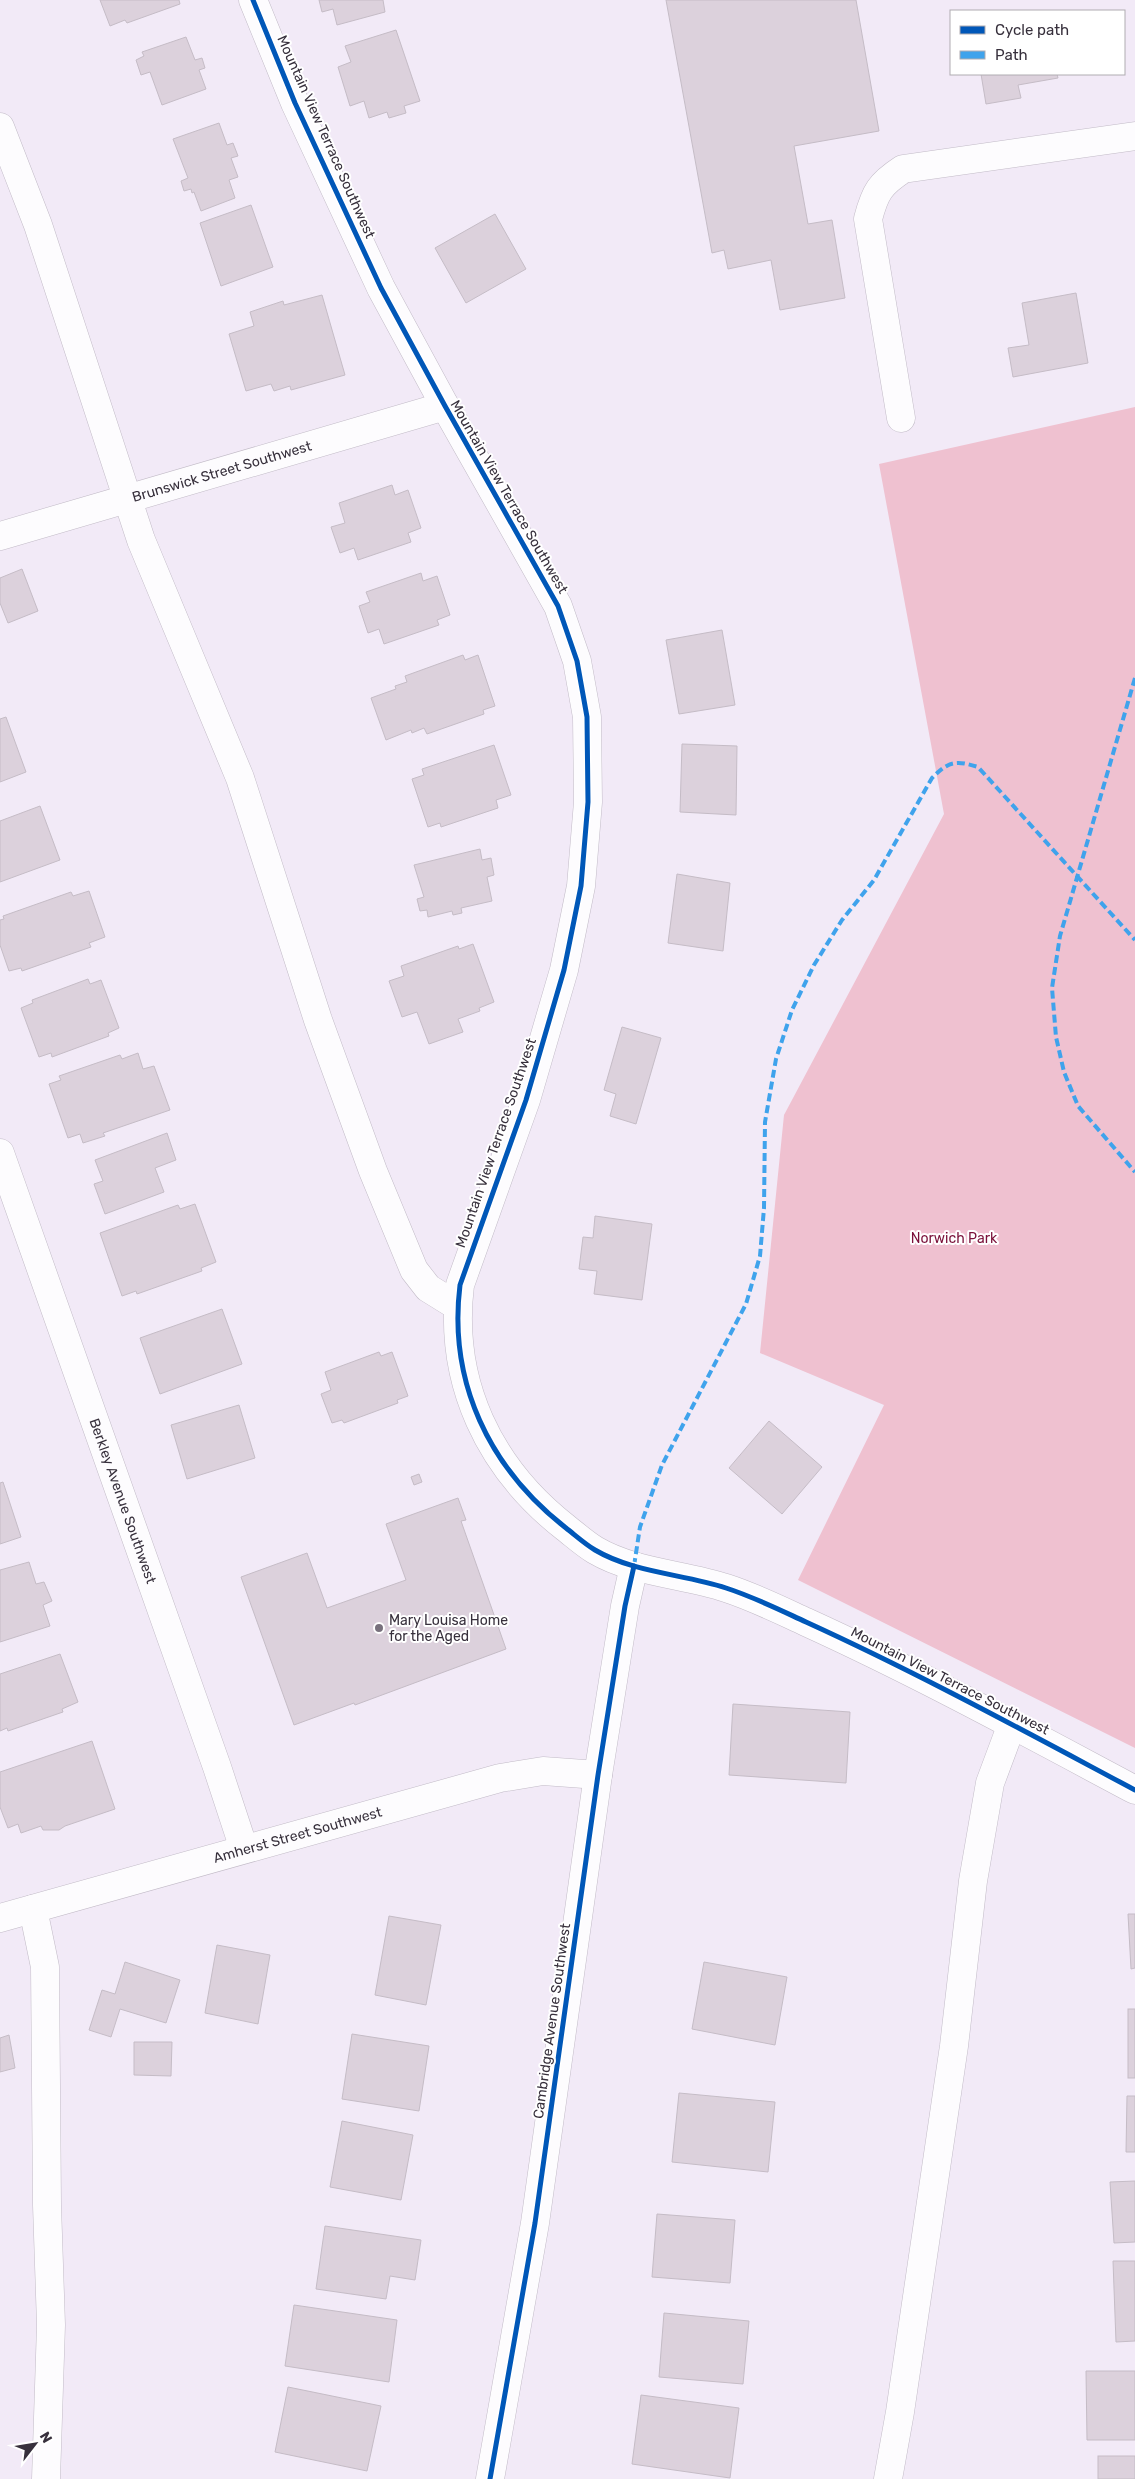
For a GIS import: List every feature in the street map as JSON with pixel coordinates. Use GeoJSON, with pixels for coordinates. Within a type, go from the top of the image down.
{"type":"FeatureCollection","features":[{"type":"Feature","properties":{"kind":"street","name":"Mountain View Terrace Southwest"},"geometry":{"type":"LineString","coordinates":[[253,0],[295,103],[381,288],[558,606],[578,660],[587,718],[588,802],[581,886],[564,970],[526,1100],[460,1285],[457,1306],[458,1352],[470,1399],[486,1436],[519,1482],[550,1515],[595,1550],[634,1566],[725,1587],[760,1600],[889,1660],[1135,1790]]}},
{"type":"Feature","properties":{"kind":"street"},"geometry":{"type":"LineString","coordinates":[[0,127],[38,225],[141,540],[240,778],[318,1020],[373,1171],[414,1270],[428,1288],[457,1306]]}},
{"type":"Feature","properties":{"kind":"street"},"geometry":{"type":"LineString","coordinates":[[901,418],[868,219],[874,196],[884,182],[903,169],[1135,136]]}},
{"type":"Feature","properties":{"kind":"street","name":"Brunswick Street Southwest"},"geometry":{"type":"LineString","coordinates":[[0,536],[445,406]]}},
{"type":"Feature","properties":{"kind":"street","name":"Berkley Avenue Southwest"},"geometry":{"type":"LineString","coordinates":[[0,1153],[217,1767],[244,1849]]}},
{"type":"Feature","properties":{"kind":"street","name":"Cambridge Avenue Southwest"},"geometry":{"type":"LineString","coordinates":[[490,2479],[535,2223],[598,1775],[625,1606],[634,1566]]}},
{"type":"Feature","properties":{"kind":"street"},"geometry":{"type":"LineString","coordinates":[[888,2479],[902,2403],[954,2046],[973,1881],[990,1783],[1012,1724]]}},
{"type":"Feature","properties":{"kind":"street","name":"Amherst Street Southwest"},"geometry":{"type":"LineString","coordinates":[[0,1918],[500,1778],[543,1771],[598,1775]]}},
{"type":"Feature","properties":{"kind":"street"},"geometry":{"type":"LineString","coordinates":[[33,1909],[45,1967],[47,2205],[51,2325],[46,2479]]}},
{"type":"Feature","properties":{"kind":"green space","name":"Norwich Park"},"geometry":{"type":"Polygon","coordinates":[[[1135,407],[1135,1748],[798,1580],[884,1405],[760,1353],[784,1115],[944,814],[879,464],[1135,407]]]}},
{"type":"Feature","properties":{"kind":"building"},"geometry":{"type":"Polygon","coordinates":[[[100,0],[179,0],[180,4],[127,23],[125,20],[110,26],[100,0]]]}},
{"type":"Feature","properties":{"kind":"building"},"geometry":{"type":"Polygon","coordinates":[[[319,0],[383,0],[385,12],[337,25],[333,9],[322,12],[319,0]]]}},
{"type":"Feature","properties":{"kind":"building"},"geometry":{"type":"Polygon","coordinates":[[[666,0],[856,0],[879,131],[794,146],[808,224],[832,220],[845,298],[780,310],[771,260],[728,269],[724,250],[712,253],[666,0]]]}},
{"type":"Feature","properties":{"kind":"building"},"geometry":{"type":"Polygon","coordinates":[[[396,30],[420,101],[404,106],[406,113],[389,118],[387,112],[369,118],[364,101],[350,106],[338,67],[351,62],[345,46],[396,30]]]}},
{"type":"Feature","properties":{"kind":"building"},"geometry":{"type":"Polygon","coordinates":[[[186,37],[195,60],[202,58],[205,68],[199,70],[206,89],[162,105],[150,72],[141,75],[136,60],[144,56],[142,52],[186,37]]]}},
{"type":"Feature","properties":{"kind":"building"},"geometry":{"type":"Polygon","coordinates":[[[981,75],[1057,75],[1058,78],[1018,85],[1021,98],[986,104],[981,75]]]}},
{"type":"Feature","properties":{"kind":"building"},"geometry":{"type":"Polygon","coordinates":[[[219,123],[227,145],[233,143],[238,156],[231,158],[238,177],[229,180],[235,198],[201,211],[194,192],[192,193],[191,189],[184,191],[181,181],[188,178],[173,139],[219,123]]]}},
{"type":"Feature","properties":{"kind":"building"},"geometry":{"type":"Polygon","coordinates":[[[251,205],[273,267],[221,286],[200,223],[251,205]]]}},
{"type":"Feature","properties":{"kind":"building"},"geometry":{"type":"Polygon","coordinates":[[[495,214],[526,269],[466,303],[435,248],[495,214]]]}},
{"type":"Feature","properties":{"kind":"building"},"geometry":{"type":"Polygon","coordinates":[[[1076,293],[1088,363],[1013,377],[1008,348],[1029,345],[1022,303],[1076,293]]]}},
{"type":"Feature","properties":{"kind":"building"},"geometry":{"type":"Polygon","coordinates":[[[322,295],[345,375],[291,390],[290,386],[274,391],[271,384],[246,391],[229,334],[254,326],[250,312],[283,301],[284,305],[322,295]]]}},
{"type":"Feature","properties":{"kind":"building"},"geometry":{"type":"Polygon","coordinates":[[[392,485],[395,495],[408,490],[421,528],[408,533],[411,542],[358,560],[354,548],[340,553],[331,527],[345,523],[339,503],[392,485]]]}},
{"type":"Feature","properties":{"kind":"building"},"geometry":{"type":"Polygon","coordinates":[[[22,569],[38,611],[8,623],[0,603],[0,578],[22,569]]]}},
{"type":"Feature","properties":{"kind":"building"},"geometry":{"type":"Polygon","coordinates":[[[421,573],[423,581],[437,576],[450,615],[437,620],[439,625],[384,644],[379,629],[368,633],[359,606],[370,602],[366,592],[421,573]]]}},
{"type":"Feature","properties":{"kind":"building"},"geometry":{"type":"Polygon","coordinates":[[[722,630],[735,705],[679,714],[666,640],[722,630]]]}},
{"type":"Feature","properties":{"kind":"building"},"geometry":{"type":"Polygon","coordinates":[[[463,655],[465,660],[478,655],[495,706],[483,710],[484,714],[427,734],[424,728],[412,733],[411,730],[386,740],[371,698],[396,689],[395,686],[407,682],[405,676],[463,655]]]}},
{"type":"Feature","properties":{"kind":"building"},"geometry":{"type":"Polygon","coordinates":[[[6,717],[26,772],[0,782],[0,719],[6,717]]]}},
{"type":"Feature","properties":{"kind":"building"},"geometry":{"type":"Polygon","coordinates":[[[682,744],[737,746],[736,815],[680,812],[682,744]]]}},
{"type":"Feature","properties":{"kind":"building"},"geometry":{"type":"Polygon","coordinates":[[[494,745],[511,795],[496,800],[498,808],[441,827],[440,823],[428,827],[412,779],[424,775],[422,769],[494,745]]]}},
{"type":"Feature","properties":{"kind":"building"},"geometry":{"type":"Polygon","coordinates":[[[40,806],[60,860],[0,882],[0,821],[40,806]]]}},
{"type":"Feature","properties":{"kind":"building"},"geometry":{"type":"Polygon","coordinates":[[[480,849],[482,860],[491,858],[494,875],[487,877],[492,901],[461,908],[462,913],[453,915],[452,911],[428,917],[427,910],[420,911],[417,899],[424,897],[414,865],[480,849]]]}},
{"type":"Feature","properties":{"kind":"building"},"geometry":{"type":"Polygon","coordinates":[[[677,874],[730,883],[723,951],[668,943],[677,874]]]}},
{"type":"Feature","properties":{"kind":"building"},"geometry":{"type":"Polygon","coordinates":[[[89,891],[105,937],[89,943],[91,947],[22,971],[21,968],[9,971],[0,945],[0,920],[4,919],[3,916],[71,892],[73,896],[89,891]]]}},
{"type":"Feature","properties":{"kind":"building"},"geometry":{"type":"Polygon","coordinates":[[[473,944],[494,1002],[479,1008],[480,1011],[458,1019],[463,1032],[429,1044],[417,1012],[402,1017],[389,981],[404,976],[401,966],[458,946],[459,949],[473,944]]]}},
{"type":"Feature","properties":{"kind":"building"},"geometry":{"type":"Polygon","coordinates":[[[88,979],[90,984],[101,980],[119,1028],[108,1033],[109,1036],[52,1057],[51,1053],[39,1057],[21,1008],[33,1003],[32,1000],[88,979]]]}},
{"type":"Feature","properties":{"kind":"building"},"geometry":{"type":"Polygon","coordinates":[[[622,1027],[661,1038],[636,1124],[610,1116],[616,1094],[604,1090],[622,1027]]]}},
{"type":"Feature","properties":{"kind":"building"},"geometry":{"type":"Polygon","coordinates":[[[138,1053],[143,1069],[154,1066],[170,1110],[103,1133],[105,1136],[83,1143],[80,1134],[68,1138],[49,1084],[61,1080],[59,1076],[120,1055],[122,1059],[138,1053]]]}},
{"type":"Feature","properties":{"kind":"building"},"geometry":{"type":"Polygon","coordinates":[[[167,1133],[176,1160],[155,1168],[164,1192],[105,1214],[94,1184],[103,1181],[95,1160],[167,1133]]]}},
{"type":"Feature","properties":{"kind":"building"},"geometry":{"type":"Polygon","coordinates":[[[195,1204],[216,1262],[201,1268],[202,1271],[137,1294],[136,1291],[122,1296],[100,1233],[178,1205],[180,1209],[195,1204]]]}},
{"type":"Feature","properties":{"kind":"building"},"geometry":{"type":"Polygon","coordinates":[[[595,1216],[652,1224],[642,1300],[594,1294],[597,1271],[579,1269],[583,1237],[593,1238],[595,1216]]]}},
{"type":"Feature","properties":{"kind":"building"},"geometry":{"type":"Polygon","coordinates":[[[222,1309],[242,1364],[160,1394],[140,1338],[222,1309]]]}},
{"type":"Feature","properties":{"kind":"building"},"geometry":{"type":"Polygon","coordinates":[[[379,1352],[381,1356],[392,1352],[408,1396],[397,1400],[398,1403],[344,1423],[342,1420],[332,1423],[321,1394],[331,1390],[325,1372],[379,1352]]]}},
{"type":"Feature","properties":{"kind":"building"},"geometry":{"type":"Polygon","coordinates":[[[239,1405],[255,1458],[187,1479],[171,1425],[239,1405]]]}},
{"type":"Feature","properties":{"kind":"building"},"geometry":{"type":"Polygon","coordinates":[[[769,1421],[822,1467],[782,1514],[729,1468],[769,1421]]]}},
{"type":"Feature","properties":{"kind":"building"},"geometry":{"type":"Polygon","coordinates":[[[419,1474],[422,1482],[414,1485],[411,1477],[419,1474]]]}},
{"type":"Feature","properties":{"kind":"building"},"geometry":{"type":"Polygon","coordinates":[[[3,1482],[21,1537],[0,1544],[0,1483],[3,1482]]]}},
{"type":"Feature","properties":{"kind":"building","name":"Mary Louisa Home for the Aged"},"geometry":{"type":"Polygon","coordinates":[[[458,1498],[466,1520],[461,1521],[506,1649],[355,1705],[354,1703],[294,1725],[241,1577],[307,1553],[327,1608],[406,1580],[386,1524],[458,1498]]]}},
{"type":"Feature","properties":{"kind":"building"},"geometry":{"type":"Polygon","coordinates":[[[29,1562],[36,1584],[44,1582],[52,1601],[43,1605],[50,1626],[0,1642],[0,1570],[29,1562]]]}},
{"type":"Feature","properties":{"kind":"building"},"geometry":{"type":"Polygon","coordinates":[[[60,1654],[78,1702],[62,1709],[63,1712],[8,1731],[7,1728],[0,1731],[0,1674],[60,1654]]]}},
{"type":"Feature","properties":{"kind":"building"},"geometry":{"type":"Polygon","coordinates":[[[733,1704],[850,1712],[846,1783],[729,1775],[733,1704]]]}},
{"type":"Feature","properties":{"kind":"building"},"geometry":{"type":"Polygon","coordinates":[[[92,1741],[115,1809],[65,1826],[59,1830],[43,1830],[41,1826],[21,1833],[18,1824],[8,1828],[0,1807],[0,1772],[92,1741]]]}},
{"type":"Feature","properties":{"kind":"building"},"geometry":{"type":"Polygon","coordinates":[[[1128,1914],[1135,1914],[1135,1968],[1131,1969],[1128,1914]]]}},
{"type":"Feature","properties":{"kind":"building"},"geometry":{"type":"Polygon","coordinates":[[[389,1916],[441,1925],[426,2005],[375,1995],[389,1916]]]}},
{"type":"Feature","properties":{"kind":"building"},"geometry":{"type":"Polygon","coordinates":[[[217,1945],[270,1955],[258,2024],[205,2013],[217,1945]]]}},
{"type":"Feature","properties":{"kind":"building"},"geometry":{"type":"Polygon","coordinates":[[[125,1962],[180,1980],[166,2023],[120,2009],[111,2037],[89,2030],[102,1990],[115,1994],[125,1962]]]}},
{"type":"Feature","properties":{"kind":"building"},"geometry":{"type":"Polygon","coordinates":[[[704,1962],[787,1977],[775,2045],[692,2029],[704,1962]]]}},
{"type":"Feature","properties":{"kind":"building"},"geometry":{"type":"Polygon","coordinates":[[[1128,2009],[1135,2009],[1135,2078],[1128,2078],[1128,2009]]]}},
{"type":"Feature","properties":{"kind":"building"},"geometry":{"type":"Polygon","coordinates":[[[352,2034],[429,2046],[419,2111],[342,2099],[352,2034]]]}},
{"type":"Feature","properties":{"kind":"building"},"geometry":{"type":"Polygon","coordinates":[[[9,2035],[15,2068],[0,2072],[0,2038],[9,2035]]]}},
{"type":"Feature","properties":{"kind":"building"},"geometry":{"type":"Polygon","coordinates":[[[134,2042],[172,2042],[171,2076],[134,2075],[134,2042]]]}},
{"type":"Feature","properties":{"kind":"building"},"geometry":{"type":"Polygon","coordinates":[[[679,2093],[775,2102],[768,2172],[672,2162],[679,2093]]]}},
{"type":"Feature","properties":{"kind":"building"},"geometry":{"type":"Polygon","coordinates":[[[1127,2096],[1135,2096],[1135,2152],[1126,2152],[1127,2096]]]}},
{"type":"Feature","properties":{"kind":"building"},"geometry":{"type":"Polygon","coordinates":[[[342,2121],[413,2135],[401,2200],[330,2187],[342,2121]]]}},
{"type":"Feature","properties":{"kind":"building"},"geometry":{"type":"Polygon","coordinates":[[[1135,2181],[1135,2242],[1114,2243],[1110,2182],[1135,2181]]]}},
{"type":"Feature","properties":{"kind":"building"},"geometry":{"type":"Polygon","coordinates":[[[657,2214],[735,2220],[730,2283],[652,2277],[657,2214]]]}},
{"type":"Feature","properties":{"kind":"building"},"geometry":{"type":"Polygon","coordinates":[[[325,2226],[421,2240],[415,2280],[390,2276],[386,2299],[316,2289],[325,2226]]]}},
{"type":"Feature","properties":{"kind":"building"},"geometry":{"type":"Polygon","coordinates":[[[1113,2261],[1135,2261],[1135,2341],[1116,2342],[1113,2261]]]}},
{"type":"Feature","properties":{"kind":"building"},"geometry":{"type":"Polygon","coordinates":[[[294,2305],[397,2320],[389,2382],[285,2366],[294,2305]]]}},
{"type":"Feature","properties":{"kind":"building"},"geometry":{"type":"Polygon","coordinates":[[[664,2313],[749,2321],[743,2384],[659,2377],[664,2313]]]}},
{"type":"Feature","properties":{"kind":"building"},"geometry":{"type":"Polygon","coordinates":[[[1086,2371],[1135,2371],[1135,2440],[1087,2440],[1086,2371]]]}},
{"type":"Feature","properties":{"kind":"building"},"geometry":{"type":"Polygon","coordinates":[[[288,2387],[381,2406],[367,2471],[275,2452],[288,2387]]]}},
{"type":"Feature","properties":{"kind":"building"},"geometry":{"type":"Polygon","coordinates":[[[641,2395],[739,2408],[730,2478],[632,2464],[641,2395]]]}},
{"type":"Feature","properties":{"kind":"building"},"geometry":{"type":"Polygon","coordinates":[[[1098,2456],[1135,2456],[1135,2479],[1098,2479],[1098,2456]]]}},
{"type":"Feature","properties":{"kind":"marked path"},"geometry":{"type":"LineString","coordinates":[[1135,678],[1060,936],[1052,988],[1056,1037],[1064,1072],[1078,1106],[1135,1172]]}},
{"type":"Feature","properties":{"kind":"marked path"},"geometry":{"type":"LineString","coordinates":[[634,1566],[640,1527],[662,1465],[746,1304],[760,1256],[764,1208],[765,1122],[776,1059],[792,1010],[814,965],[842,920],[874,880],[932,778],[948,765],[964,763],[978,767],[1135,940]]}},
{"type":"Feature","properties":{"kind":"cycle path"},"geometry":{"type":"LineString","coordinates":[[253,0],[295,103],[381,288],[558,606],[577,661],[587,717],[588,802],[581,886],[564,970],[526,1100],[460,1285],[458,1321],[461,1355],[468,1389],[480,1420],[495,1450],[515,1478],[539,1504],[595,1550],[626,1564],[710,1583],[767,1604],[931,1682],[1135,1790]]}},
{"type":"Feature","properties":{"kind":"cycle path"},"geometry":{"type":"LineString","coordinates":[[490,2479],[535,2223],[598,1775],[625,1606],[634,1566]]}},
{"type":"Feature","properties":{"kind":"place","name":"Mary Louisa Home for the Aged"},"geometry":{"type":"Point","coordinates":[379,1628]}}]}
